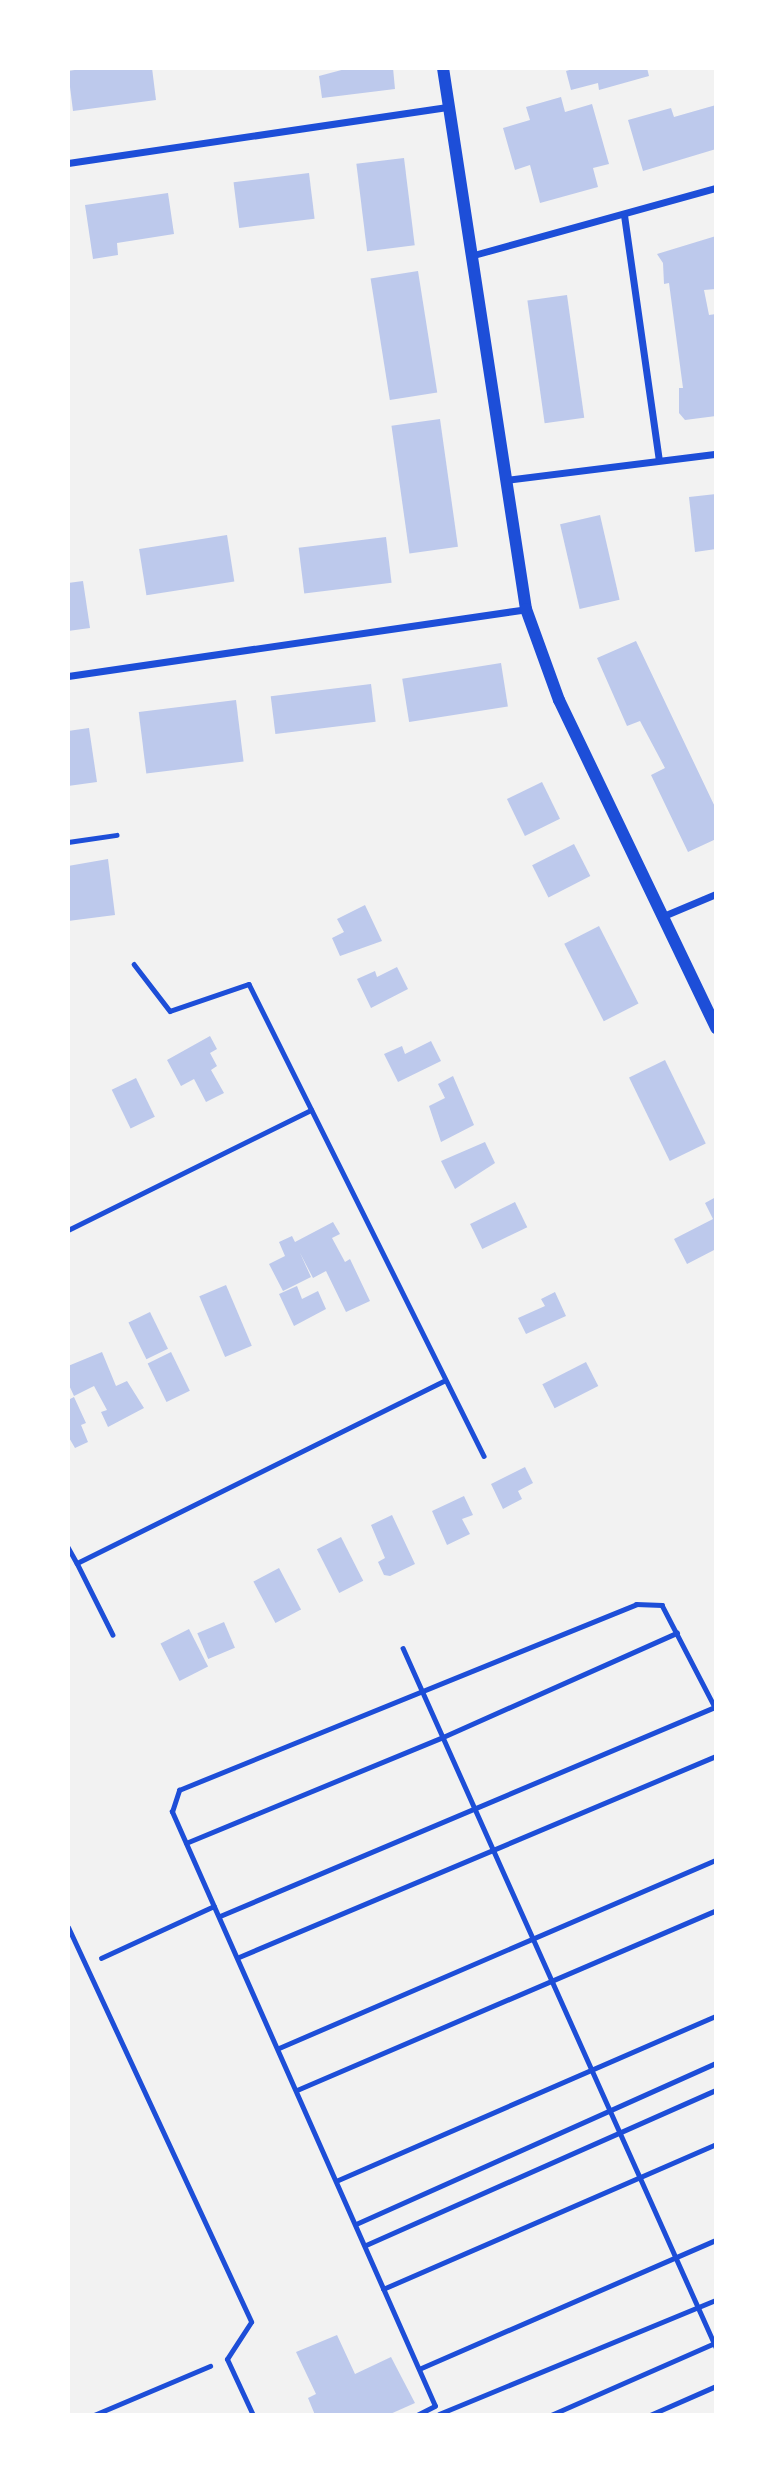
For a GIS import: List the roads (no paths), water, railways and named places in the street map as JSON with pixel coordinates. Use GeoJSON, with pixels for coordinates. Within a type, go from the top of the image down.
{"type":"FeatureCollection","features":[{"type":"Feature","properties":{"kind":"street"},"geometry":{"type":"LineString","coordinates":[[443,68],[526,609],[559,700],[716,1028]]}},
{"type":"Feature","properties":{"kind":"street"},"geometry":{"type":"LineString","coordinates":[[68,163],[449,107]]}},
{"type":"Feature","properties":{"kind":"street"},"geometry":{"type":"LineString","coordinates":[[470,256],[716,188]]}},
{"type":"Feature","properties":{"kind":"street"},"geometry":{"type":"LineString","coordinates":[[624,215],[659,460]]}},
{"type":"Feature","properties":{"kind":"street"},"geometry":{"type":"LineString","coordinates":[[506,480],[716,454]]}},
{"type":"Feature","properties":{"kind":"street"},"geometry":{"type":"LineString","coordinates":[[68,676],[526,609]]}},
{"type":"Feature","properties":{"kind":"street"},"geometry":{"type":"LineString","coordinates":[[661,917],[716,894]]}},
{"type":"Feature","properties":{"kind":"lane"},"geometry":{"type":"LineString","coordinates":[[68,1927],[251,2322],[227,2359],[253,2415]]}}]}
